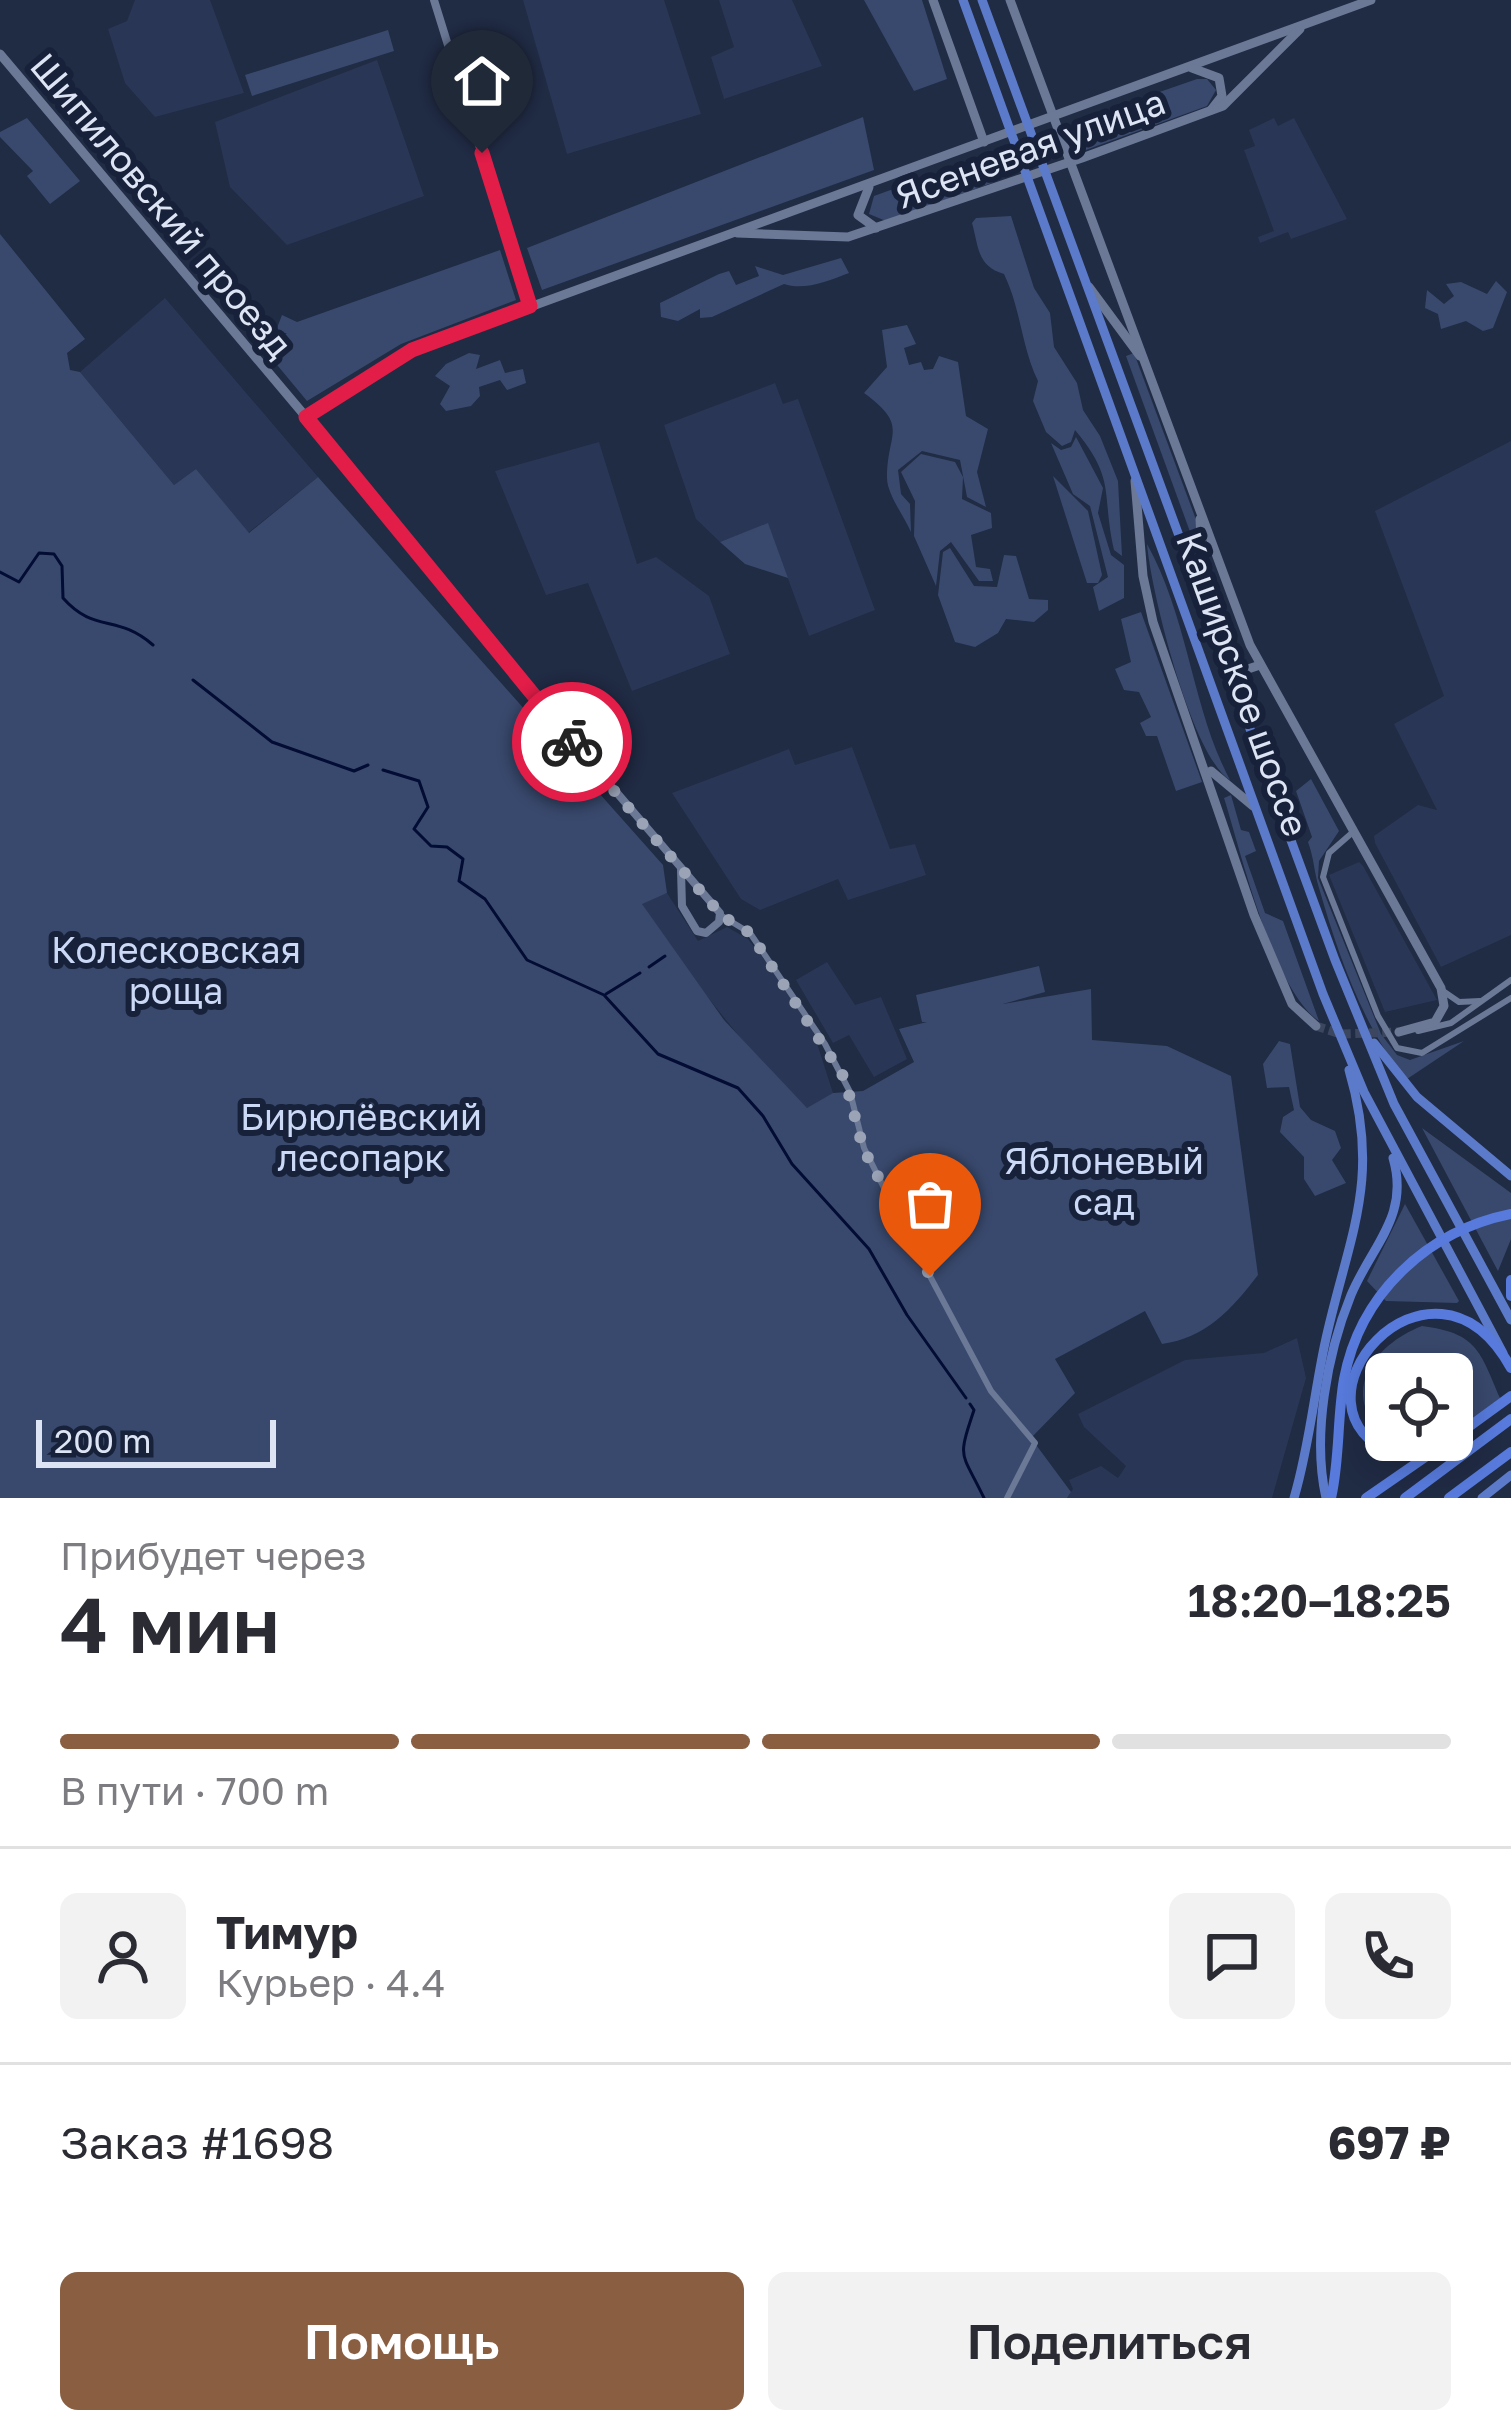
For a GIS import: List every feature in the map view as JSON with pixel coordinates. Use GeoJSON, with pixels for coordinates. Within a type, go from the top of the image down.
{"type":"FeatureCollection","features":[{"type":"Feature","properties":{"kind":"highway"},"geometry":{"type":"LineString","coordinates":[[1328,1498],[1344,1380],[1371,1308],[1408,1263],[1431,1246],[1481,1222],[1511,1214]]}},
{"type":"Feature","properties":{"kind":"highway"},"geometry":{"type":"LineString","coordinates":[[1511,1280],[1511,1296]]}},
{"type":"Feature","properties":{"kind":"highway"},"geometry":{"type":"LineString","coordinates":[[1365,1431],[1353,1400],[1364,1350],[1401,1320],[1432,1314],[1463,1322],[1508,1362]]}},
{"type":"Feature","properties":{"kind":"highway"},"geometry":{"type":"LineString","coordinates":[[1473,1423],[1511,1396]]}},
{"type":"Feature","properties":{"kind":"highway"},"geometry":{"type":"LineString","coordinates":[[1405,1498],[1511,1420]]}},
{"type":"Feature","properties":{"kind":"highway"},"geometry":{"type":"LineString","coordinates":[[1449,1498],[1511,1452]]}},
{"type":"Feature","properties":{"kind":"highway"},"geometry":{"type":"LineString","coordinates":[[1366,1498],[1419,1461]]}},
{"type":"Feature","properties":{"kind":"main road"},"geometry":{"type":"LineString","coordinates":[[933,0],[984,142]]}},
{"type":"Feature","properties":{"kind":"main road","name":"Каширское шоссе"},"geometry":{"type":"LineString","coordinates":[[963,0],[1340,1036],[1387,1136],[1508,1362]]}},
{"type":"Feature","properties":{"kind":"main road","name":"Каширское шоссе"},"geometry":{"type":"LineString","coordinates":[[982,0],[1203,609],[1362,1026],[1413,1143],[1511,1320]]}},
{"type":"Feature","properties":{"kind":"main road"},"geometry":{"type":"LineString","coordinates":[[1010,0],[1260,664],[1442,988],[1441,1014],[1418,1031],[1399,1032]]}},
{"type":"Feature","properties":{"kind":"main road","name":"Ясеневая улица"},"geometry":{"type":"LineString","coordinates":[[306,417],[412,350],[1371,0]]}},
{"type":"Feature","properties":{"kind":"main road","name":"Ясеневая улица"},"geometry":{"type":"LineString","coordinates":[[732,233],[824,239],[886,228],[1207,113],[1234,99],[1281,44],[1310,22]]}},
{"type":"Feature","properties":{"kind":"main road","name":"Шипиловский проезд"},"geometry":{"type":"LineString","coordinates":[[0,54],[306,417]]}},
{"type":"Feature","properties":{"kind":"main road"},"geometry":{"type":"LineString","coordinates":[[1186,68],[1201,67],[1219,78],[1222,96],[1207,113]]}},
{"type":"Feature","properties":{"kind":"main road"},"geometry":{"type":"LineString","coordinates":[[873,183],[860,199],[858,214],[869,226],[886,228]]}},
{"type":"Feature","properties":{"kind":"main road"},"geometry":{"type":"LineString","coordinates":[[1082,276],[1146,365]]}},
{"type":"Feature","properties":{"kind":"main road"},"geometry":{"type":"LineString","coordinates":[[1134,473],[1149,610],[1250,903],[1287,995],[1316,1026]]}},
{"type":"Feature","properties":{"kind":"main road"},"geometry":{"type":"LineString","coordinates":[[1200,511],[1203,609]]}},
{"type":"Feature","properties":{"kind":"main road"},"geometry":{"type":"LineString","coordinates":[[1234,691],[1242,670],[1260,664]]}},
{"type":"Feature","properties":{"kind":"main road"},"geometry":{"type":"LineString","coordinates":[[1204,762],[1215,776],[1246,796],[1261,819]]}},
{"type":"Feature","properties":{"kind":"main road"},"geometry":{"type":"LineString","coordinates":[[1362,1026],[1417,1097],[1511,1176]]}},
{"type":"Feature","properties":{"kind":"main road"},"geometry":{"type":"LineString","coordinates":[[1294,1498],[1330,1322],[1364,1197],[1362,1127],[1340,1036]]}},
{"type":"Feature","properties":{"kind":"main road"},"geometry":{"type":"LineString","coordinates":[[1328,1498],[1322,1425],[1342,1327],[1356,1285],[1398,1205],[1399,1182],[1387,1136]]}},
{"type":"Feature","properties":{"kind":"main road"},"geometry":{"type":"LineString","coordinates":[[1481,1498],[1511,1475]]}},
{"type":"Feature","properties":{"kind":"street"},"geometry":{"type":"LineString","coordinates":[[434,0],[530,306]]}},
{"type":"Feature","properties":{"kind":"street"},"geometry":{"type":"LineString","coordinates":[[1332,0],[1336,13]]}},
{"type":"Feature","properties":{"kind":"street","name":"Шипиловский проезд"},"geometry":{"type":"LineString","coordinates":[[306,417],[681,870],[722,916],[750,933],[825,1044],[850,1092],[863,1148],[930,1276],[991,1391],[1035,1443],[1007,1498]]}},
{"type":"Feature","properties":{"kind":"street"},"geometry":{"type":"LineString","coordinates":[[1353,832],[1326,857],[1323,877],[1378,1016],[1397,1048],[1423,1053],[1511,998]]}},
{"type":"Feature","properties":{"kind":"street"},"geometry":{"type":"LineString","coordinates":[[681,870],[682,906],[697,931],[706,933],[722,916]]}},
{"type":"Feature","properties":{"kind":"street"},"geometry":{"type":"LineString","coordinates":[[1418,1031],[1451,1023],[1511,980]]}},
{"type":"Feature","properties":{"kind":"street"},"geometry":{"type":"LineString","coordinates":[[1442,988],[1459,1002],[1483,1000]]}},
{"type":"Feature","properties":{"kind":"shaded area"},"geometry":{"type":"Polygon","coordinates":[[[135,0],[210,0],[244,93],[155,117],[125,83],[108,29],[127,21],[135,0]]]}},
{"type":"Feature","properties":{"kind":"shaded area"},"geometry":{"type":"Polygon","coordinates":[[[523,0],[664,0],[701,114],[567,154],[523,0]]]}},
{"type":"Feature","properties":{"kind":"shaded area"},"geometry":{"type":"Polygon","coordinates":[[[719,0],[792,0],[822,66],[724,99],[711,57],[734,47],[719,0]]]}},
{"type":"Feature","properties":{"kind":"shaded area"},"geometry":{"type":"Polygon","coordinates":[[[377,60],[424,196],[287,245],[230,187],[215,122],[377,60]]]}},
{"type":"Feature","properties":{"kind":"shaded area"},"geometry":{"type":"Polygon","coordinates":[[[1274,118],[1278,126],[1294,118],[1347,219],[1291,239],[1288,232],[1260,243],[1258,237],[1274,231],[1244,150],[1255,146],[1249,130],[1274,118]]]}},
{"type":"Feature","properties":{"kind":"shaded area"},"geometry":{"type":"Polygon","coordinates":[[[165,298],[318,477],[248,533],[196,469],[174,485],[80,372],[165,298]]]}},
{"type":"Feature","properties":{"kind":"shaded area"},"geometry":{"type":"Polygon","coordinates":[[[775,383],[783,404],[798,399],[875,610],[809,636],[768,524],[720,542],[696,519],[664,425],[775,383]]]}},
{"type":"Feature","properties":{"kind":"shaded area"},"geometry":{"type":"Polygon","coordinates":[[[1511,441],[1511,935],[1441,967],[1375,843],[1374,836],[1418,805],[1437,810],[1394,724],[1444,696],[1375,511],[1511,441]]]}},
{"type":"Feature","properties":{"kind":"shaded area"},"geometry":{"type":"Polygon","coordinates":[[[599,442],[637,564],[656,557],[709,596],[730,654],[632,691],[588,583],[546,595],[495,471],[599,442]]]}},
{"type":"Feature","properties":{"kind":"shaded area"},"geometry":{"type":"Polygon","coordinates":[[[852,747],[890,849],[915,844],[926,875],[848,900],[838,879],[760,910],[741,899],[672,793],[789,749],[795,765],[852,747]]]}},
{"type":"Feature","properties":{"kind":"shaded area"},"geometry":{"type":"Polygon","coordinates":[[[1359,862],[1437,1000],[1385,1012],[1329,875],[1359,862]]]}},
{"type":"Feature","properties":{"kind":"shaded area"},"geometry":{"type":"Polygon","coordinates":[[[667,893],[698,941],[727,927],[748,939],[789,991],[813,1031],[833,1093],[816,1107],[807,1108],[764,1067],[680,963],[641,903],[667,893]]]}},
{"type":"Feature","properties":{"kind":"shaded area"},"geometry":{"type":"Polygon","coordinates":[[[827,962],[855,1005],[881,997],[907,1059],[874,1077],[849,1035],[833,1043],[796,980],[827,962]]]}},
{"type":"Feature","properties":{"kind":"shaded area"},"geometry":{"type":"Polygon","coordinates":[[[1297,1338],[1306,1378],[1272,1498],[1067,1498],[1073,1489],[1069,1480],[1101,1466],[1118,1478],[1126,1466],[1084,1427],[1078,1414],[1185,1360],[1264,1353],[1297,1338]]]}},
{"type":"Feature","properties":{"kind":"green space"},"geometry":{"type":"Polygon","coordinates":[[[864,0],[922,0],[947,79],[914,91],[864,0]]]}},
{"type":"Feature","properties":{"kind":"green space"},"geometry":{"type":"Polygon","coordinates":[[[388,30],[394,51],[252,96],[245,75],[388,30]]]}},
{"type":"Feature","properties":{"kind":"green space"},"geometry":{"type":"Polygon","coordinates":[[[1207,79],[1216,90],[1207,106],[1083,151],[1073,122],[1207,79]]]}},
{"type":"Feature","properties":{"kind":"green space"},"geometry":{"type":"Polygon","coordinates":[[[863,117],[874,170],[542,290],[527,248],[863,117]]]}},
{"type":"Feature","properties":{"kind":"green space"},"geometry":{"type":"Polygon","coordinates":[[[27,118],[80,181],[50,204],[27,176],[33,171],[0,137],[0,132],[27,118]]]}},
{"type":"Feature","properties":{"kind":"green space"},"geometry":{"type":"Polygon","coordinates":[[[976,159],[1000,180],[886,221],[869,214],[874,196],[976,159]]]}},
{"type":"Feature","properties":{"kind":"green space"},"geometry":{"type":"Polygon","coordinates":[[[1011,216],[1034,288],[1050,313],[1054,347],[1077,383],[1083,410],[1100,436],[1118,481],[1122,556],[1114,550],[1097,462],[1075,430],[1071,442],[1062,446],[1046,432],[1033,401],[1038,381],[1010,287],[1004,274],[984,261],[978,248],[972,223],[976,218],[1011,216]]]}},
{"type":"Feature","properties":{"kind":"green space","name":"Бирюлёвский лесопарк"},"geometry":{"type":"Polygon","coordinates":[[[0,234],[85,339],[67,353],[70,370],[80,372],[174,485],[196,469],[249,533],[318,477],[663,865],[667,893],[642,904],[724,1020],[807,1108],[833,1093],[863,1091],[914,1062],[899,1029],[927,1022],[922,1022],[916,995],[1039,966],[1045,992],[1003,1004],[1091,989],[1092,1040],[1167,1046],[1231,1076],[1258,1275],[1228,1310],[1178,1341],[1162,1344],[1145,1311],[1055,1359],[1075,1393],[1031,1438],[1071,1492],[1067,1498],[0,1498],[0,234]]]}},
{"type":"Feature","properties":{"kind":"green space"},"geometry":{"type":"Polygon","coordinates":[[[500,250],[516,300],[401,344],[307,401],[263,348],[287,333],[275,333],[282,315],[297,322],[500,250]]]}},
{"type":"Feature","properties":{"kind":"green space"},"geometry":{"type":"Polygon","coordinates":[[[841,258],[849,273],[824,282],[784,284],[712,317],[700,318],[700,309],[678,321],[661,317],[660,303],[719,274],[729,271],[736,285],[759,276],[755,266],[783,275],[841,258]]]}},
{"type":"Feature","properties":{"kind":"green space"},"geometry":{"type":"Polygon","coordinates":[[[1496,281],[1507,292],[1493,328],[1483,331],[1466,321],[1441,329],[1438,314],[1425,308],[1427,290],[1444,304],[1454,296],[1446,284],[1461,282],[1487,294],[1496,281]]]}},
{"type":"Feature","properties":{"kind":"green space"},"geometry":{"type":"Polygon","coordinates":[[[907,325],[916,344],[904,348],[909,365],[921,362],[924,370],[933,369],[939,356],[958,362],[966,416],[988,429],[977,472],[986,507],[967,497],[960,460],[922,451],[898,470],[901,494],[910,504],[911,532],[888,484],[891,422],[864,393],[887,367],[882,330],[907,325]]]}},
{"type":"Feature","properties":{"kind":"green space"},"geometry":{"type":"Polygon","coordinates":[[[469,353],[480,355],[476,369],[500,360],[505,373],[523,369],[526,383],[507,390],[500,380],[479,387],[480,396],[471,406],[446,411],[440,404],[450,386],[435,376],[446,364],[469,353]]]}},
{"type":"Feature","properties":{"kind":"green space"},"geometry":{"type":"Polygon","coordinates":[[[1134,353],[1198,525],[1198,539],[1193,540],[1126,356],[1134,353]]]}},
{"type":"Feature","properties":{"kind":"green space"},"geometry":{"type":"Polygon","coordinates":[[[1076,437],[1103,488],[1098,513],[1111,555],[1124,565],[1124,598],[1099,611],[1093,587],[1108,577],[1090,506],[1073,494],[1051,443],[1061,450],[1071,447],[1076,437]]]}},
{"type":"Feature","properties":{"kind":"green space"},"geometry":{"type":"Polygon","coordinates":[[[921,454],[955,462],[963,477],[962,499],[991,513],[992,528],[971,535],[976,567],[990,569],[993,581],[979,581],[951,542],[940,551],[936,586],[914,536],[915,501],[901,472],[921,454]]]}},
{"type":"Feature","properties":{"kind":"green space"},"geometry":{"type":"Polygon","coordinates":[[[1053,476],[1088,511],[1102,575],[1098,583],[1087,583],[1053,476]]]}},
{"type":"Feature","properties":{"kind":"green space"},"geometry":{"type":"Polygon","coordinates":[[[768,523],[788,578],[745,564],[720,542],[768,523]]]}},
{"type":"Feature","properties":{"kind":"green space"},"geometry":{"type":"Polygon","coordinates":[[[1147,544],[1172,603],[1207,724],[1230,780],[1216,765],[1188,708],[1156,598],[1147,544]]]}},
{"type":"Feature","properties":{"kind":"green space"},"geometry":{"type":"Polygon","coordinates":[[[950,548],[974,586],[997,587],[1004,555],[1016,556],[1029,599],[1048,600],[1048,610],[1034,622],[1006,619],[998,633],[975,647],[955,642],[938,595],[943,552],[950,548]]]}},
{"type":"Feature","properties":{"kind":"green space"},"geometry":{"type":"Polygon","coordinates":[[[1141,612],[1202,782],[1176,791],[1157,736],[1146,736],[1140,723],[1151,717],[1139,692],[1124,690],[1115,669],[1131,662],[1121,619],[1141,612]]]}},
{"type":"Feature","properties":{"kind":"green space"},"geometry":{"type":"Polygon","coordinates":[[[1311,779],[1339,831],[1319,861],[1318,878],[1381,1034],[1397,1055],[1410,1060],[1464,1041],[1407,1079],[1377,1037],[1334,937],[1308,842],[1312,837],[1296,791],[1311,779]]]}},
{"type":"Feature","properties":{"kind":"green space"},"geometry":{"type":"Polygon","coordinates":[[[1231,795],[1241,830],[1249,832],[1256,851],[1245,856],[1265,913],[1283,921],[1319,1021],[1302,1005],[1273,951],[1224,798],[1231,795]]]}},
{"type":"Feature","properties":{"kind":"green space"},"geometry":{"type":"Polygon","coordinates":[[[1279,1041],[1290,1044],[1300,1107],[1311,1120],[1335,1131],[1341,1148],[1332,1160],[1346,1183],[1315,1196],[1304,1179],[1304,1157],[1280,1132],[1283,1117],[1294,1110],[1289,1087],[1267,1088],[1263,1064],[1279,1041]]]}},
{"type":"Feature","properties":{"kind":"green space"},"geometry":{"type":"Polygon","coordinates":[[[1422,1128],[1511,1193],[1511,1239],[1498,1271],[1422,1128]]]}},
{"type":"Feature","properties":{"kind":"green space"},"geometry":{"type":"Polygon","coordinates":[[[1405,1204],[1457,1303],[1386,1301],[1367,1281],[1405,1204]]]}},
{"type":"Feature","properties":{"kind":"green space"},"geometry":{"type":"Polygon","coordinates":[[[1422,1326],[1466,1339],[1481,1356],[1500,1398],[1473,1418],[1473,1353],[1381,1353],[1422,1326]]]}},
{"type":"Feature","properties":{"kind":"waterway"},"geometry":{"type":"LineString","coordinates":[[0,572],[19,582],[39,553],[54,554],[62,566],[63,598],[85,616],[128,629],[153,645]]}},
{"type":"Feature","properties":{"kind":"waterway"},"geometry":{"type":"LineString","coordinates":[[193,680],[272,742],[354,771],[368,765]]}},
{"type":"Feature","properties":{"kind":"waterway"},"geometry":{"type":"LineString","coordinates":[[383,770],[419,781],[428,807],[414,829],[431,846],[447,847],[463,859],[459,881],[485,899],[527,960],[604,995],[658,1054],[738,1088],[763,1116],[792,1164],[869,1249],[907,1315],[966,1398]]}},
{"type":"Feature","properties":{"kind":"waterway"},"geometry":{"type":"LineString","coordinates":[[649,967],[665,956]]}},
{"type":"Feature","properties":{"kind":"waterway"},"geometry":{"type":"LineString","coordinates":[[606,994],[640,973]]}},
{"type":"Feature","properties":{"kind":"waterway"},"geometry":{"type":"LineString","coordinates":[[970,1404],[974,1410],[964,1455],[984,1498]]}},
{"type":"Feature","properties":{"kind":"tunnel"},"geometry":{"type":"LineString","coordinates":[[1316,1026],[1341,1034],[1399,1032]]}},
{"type":"Feature","properties":{"kind":"way so far"},"geometry":{"type":"LineString","coordinates":[[572,742],[722,916],[750,933],[783,979],[845,1079],[863,1148],[930,1276]]}},
{"type":"Feature","properties":{"kind":"route"},"geometry":{"type":"LineString","coordinates":[[482,153],[530,306],[412,350],[306,417],[572,742]]}},
{"type":"Feature","properties":{"kind":"park label","name":"Колесковская роща"},"geometry":{"type":"Point","coordinates":[176,970]}},
{"type":"Feature","properties":{"kind":"park label","name":"Яблоневый сад"},"geometry":{"type":"Point","coordinates":[1104,1180]}}]}
